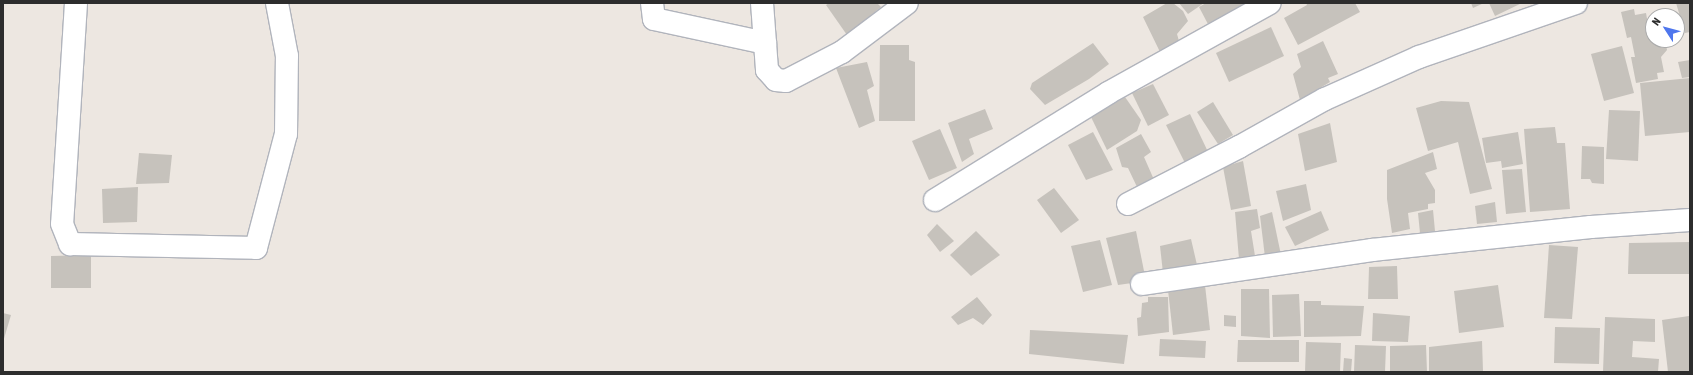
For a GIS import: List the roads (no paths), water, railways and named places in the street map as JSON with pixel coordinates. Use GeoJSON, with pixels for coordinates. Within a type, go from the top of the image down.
{"type":"FeatureCollection","features":[{"type":"Feature","properties":{"kind":"street"},"geometry":{"type":"LineString","coordinates":[[76,3],[62,224],[70,244],[256,248],[286,134],[287,56],[277,3]]}},
{"type":"Feature","properties":{"kind":"street"},"geometry":{"type":"LineString","coordinates":[[652,3],[654,19],[765,43]]}},
{"type":"Feature","properties":{"kind":"street"},"geometry":{"type":"LineString","coordinates":[[762,3],[767,70],[776,80],[786,81],[842,52],[907,3]]}},
{"type":"Feature","properties":{"kind":"street"},"geometry":{"type":"LineString","coordinates":[[935,200],[1108,93],[1270,3]]}},
{"type":"Feature","properties":{"kind":"street"},"geometry":{"type":"LineString","coordinates":[[1128,204],[1239,147],[1325,99],[1419,57],[1570,4]]}},
{"type":"Feature","properties":{"kind":"street"},"geometry":{"type":"LineString","coordinates":[[1142,284],[1372,250],[1591,227],[1690,220]]}}]}
